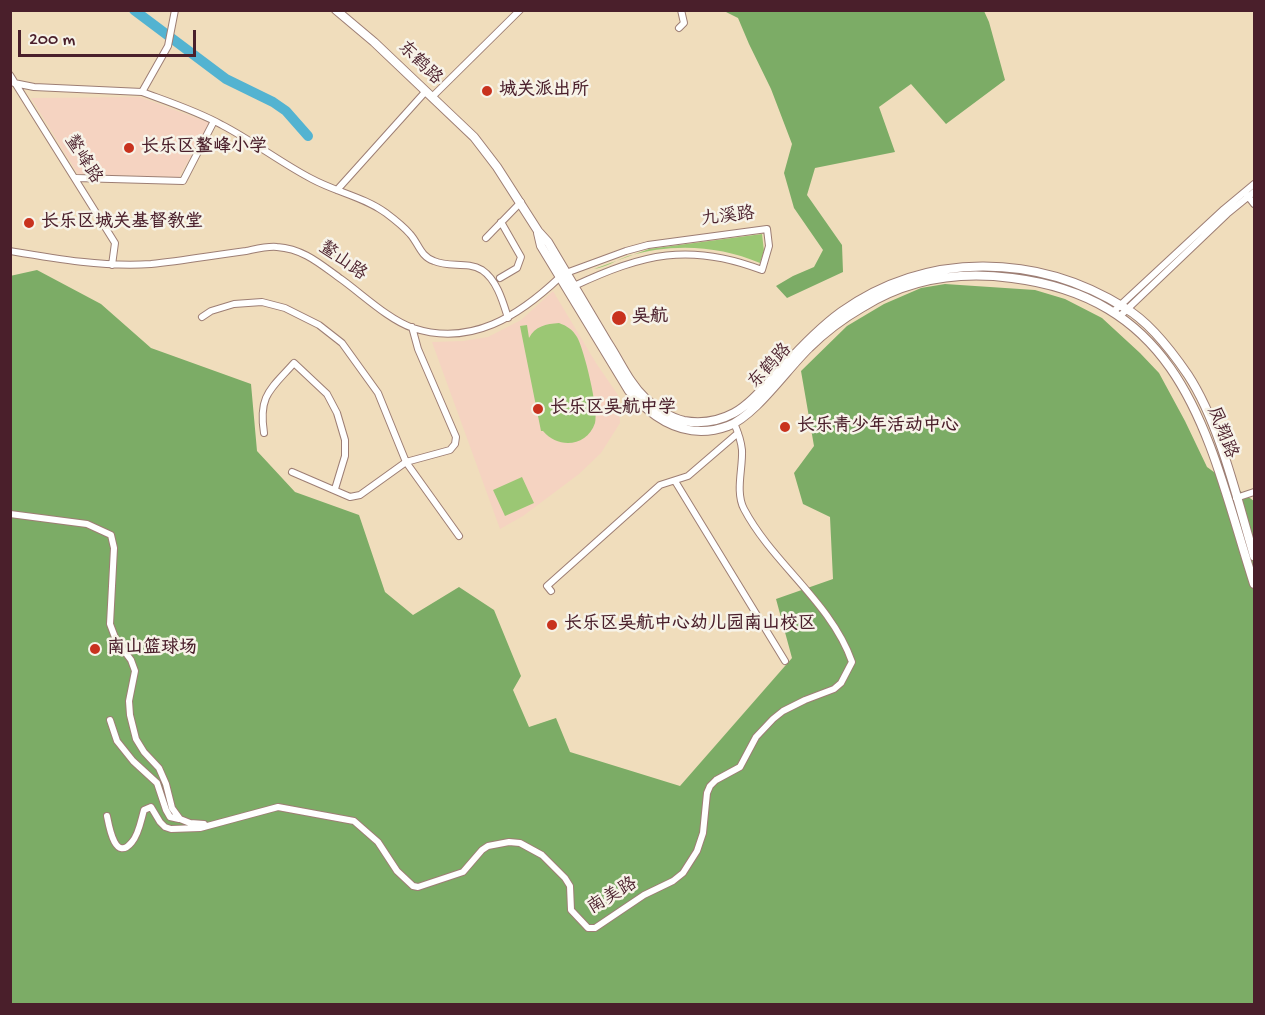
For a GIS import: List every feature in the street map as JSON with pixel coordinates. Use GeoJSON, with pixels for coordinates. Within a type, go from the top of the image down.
{"type":"FeatureCollection","features":[{"type":"Feature","properties":{"kind":"main road","name":"东鹤路"},"geometry":{"type":"LineString","coordinates":[[340,12],[474,137],[489,155],[538,231],[548,242],[563,275],[629,391],[642,406],[664,422],[694,431],[714,430],[734,423],[748,412],[809,347],[835,326],[879,298],[915,283],[957,276],[1029,280],[1075,292],[1120,310]]}},
{"type":"Feature","properties":{"kind":"main road","name":"东鹤路"},"geometry":{"type":"LineString","coordinates":[[563,275],[574,286],[626,373],[644,397],[660,411],[675,419],[695,423],[710,422],[735,413],[765,386],[811,338],[840,313],[868,296],[911,277],[954,268],[977,266],[1026,270],[1070,281],[1120,310]]}},
{"type":"Feature","properties":{"kind":"main road","name":"凤翔路"},"geometry":{"type":"LineString","coordinates":[[1120,310],[1169,350],[1189,376],[1213,425],[1254,556]]}},
{"type":"Feature","properties":{"kind":"main road","name":"凤翔路"},"geometry":{"type":"LineString","coordinates":[[1120,310],[1163,357],[1199,415],[1215,454],[1254,584]]}},
{"type":"Feature","properties":{"kind":"street"},"geometry":{"type":"LineString","coordinates":[[142,93],[168,46],[175,10]]}},
{"type":"Feature","properties":{"kind":"street"},"geometry":{"type":"LineString","coordinates":[[337,190],[429,94],[520,10]]}},
{"type":"Feature","properties":{"kind":"street"},"geometry":{"type":"LineString","coordinates":[[679,28],[684,23],[681,10]]}},
{"type":"Feature","properties":{"kind":"street","name":"鳌峰路"},"geometry":{"type":"LineString","coordinates":[[10,75],[115,243],[112,265]]}},
{"type":"Feature","properties":{"kind":"street"},"geometry":{"type":"LineString","coordinates":[[14,83],[34,87],[142,93],[214,121],[315,181],[385,212],[411,235],[422,254],[434,262],[470,265],[483,271],[494,282],[508,318]]}},
{"type":"Feature","properties":{"kind":"street"},"geometry":{"type":"LineString","coordinates":[[76,178],[183,181],[214,121]]}},
{"type":"Feature","properties":{"kind":"street"},"geometry":{"type":"LineString","coordinates":[[1120,310],[1246,195],[1254,184]]}},
{"type":"Feature","properties":{"kind":"street"},"geometry":{"type":"LineString","coordinates":[[1246,195],[1254,192]]}},
{"type":"Feature","properties":{"kind":"street"},"geometry":{"type":"LineString","coordinates":[[1246,195],[1254,204]]}},
{"type":"Feature","properties":{"kind":"street"},"geometry":{"type":"LineString","coordinates":[[486,238],[521,202]]}},
{"type":"Feature","properties":{"kind":"street"},"geometry":{"type":"LineString","coordinates":[[500,278],[517,268],[521,257],[501,222]]}},
{"type":"Feature","properties":{"kind":"street","name":"九溪路"},"geometry":{"type":"LineString","coordinates":[[563,275],[648,245],[767,229],[769,246],[762,270],[711,255],[693,253],[664,255],[626,263],[574,286]]}},
{"type":"Feature","properties":{"kind":"street","name":"鳌山路"},"geometry":{"type":"LineString","coordinates":[[10,251],[112,265],[152,264],[275,247],[296,250],[313,258],[394,317],[412,327],[456,333],[483,328],[508,318],[563,275]]}},
{"type":"Feature","properties":{"kind":"street"},"geometry":{"type":"LineString","coordinates":[[202,317],[211,311],[234,304],[262,302],[285,308],[319,325],[342,343],[378,393],[406,462],[459,536]]}},
{"type":"Feature","properties":{"kind":"street"},"geometry":{"type":"LineString","coordinates":[[292,472],[350,497],[360,495],[406,462],[450,450],[455,444],[456,437],[418,349],[412,327]]}},
{"type":"Feature","properties":{"kind":"street"},"geometry":{"type":"LineString","coordinates":[[264,433],[262,419],[266,394],[294,363],[327,394],[337,413],[345,440],[345,456],[335,489]]}},
{"type":"Feature","properties":{"kind":"street","name":"南美路"},"geometry":{"type":"LineString","coordinates":[[107,816],[115,844],[121,847],[128,847],[133,842],[144,810],[148,807],[151,807],[165,827],[171,829],[187,830],[278,807],[354,821],[378,842],[397,871],[413,886],[418,887],[463,872],[488,846],[509,842],[520,843],[542,855],[565,878],[571,893],[572,910],[588,928],[595,928],[644,895],[673,881],[683,873],[697,851],[704,833],[706,793],[710,786],[716,780],[740,767],[756,737],[773,719],[805,700],[834,689],[845,677],[852,662],[825,614],[761,536],[743,507],[740,492],[742,448],[734,423]]}},
{"type":"Feature","properties":{"kind":"street"},"geometry":{"type":"LineString","coordinates":[[551,591],[548,585],[660,485],[688,476],[738,433]]}},
{"type":"Feature","properties":{"kind":"street"},"geometry":{"type":"LineString","coordinates":[[675,481],[785,661]]}},
{"type":"Feature","properties":{"kind":"street"},"geometry":{"type":"LineString","coordinates":[[1236,498],[1254,492]]}},
{"type":"Feature","properties":{"kind":"street"},"geometry":{"type":"LineString","coordinates":[[10,514],[87,524],[111,535],[114,548],[110,624],[116,640],[131,660],[135,671],[129,701],[132,726],[136,739],[144,752],[159,768],[172,808],[180,819]]}},
{"type":"Feature","properties":{"kind":"street"},"geometry":{"type":"LineString","coordinates":[[110,720],[117,741],[157,783],[170,817],[189,823],[210,825]]}},
{"type":"Feature","properties":{"kind":"shaded area","name":"长乐区鳌峰小学"},"geometry":{"type":"Polygon","coordinates":[[[140,97],[210,123],[179,177],[78,174],[31,98],[140,97]]]}},
{"type":"Feature","properties":{"kind":"shaded area","name":"长乐区吴航中学"},"geometry":{"type":"Polygon","coordinates":[[[553,291],[618,395],[620,423],[601,453],[579,474],[523,516],[500,529],[432,342],[488,337],[521,320],[553,291]]]}},
{"type":"Feature","properties":{"kind":"green space"},"geometry":{"type":"Polygon","coordinates":[[[724,11],[984,11],[1005,80],[946,124],[911,84],[879,107],[895,152],[815,168],[807,195],[842,245],[843,272],[787,298],[776,286],[814,267],[823,250],[794,208],[784,173],[792,144],[771,89],[738,18],[724,11]]]}},
{"type":"Feature","properties":{"kind":"green space"},"geometry":{"type":"Polygon","coordinates":[[[762,234],[764,251],[760,263],[711,249],[661,249],[634,255],[649,249],[762,234]]]}},
{"type":"Feature","properties":{"kind":"green space"},"geometry":{"type":"Polygon","coordinates":[[[37,270],[101,304],[151,348],[251,384],[257,451],[295,492],[359,515],[385,592],[413,615],[459,587],[494,610],[521,676],[513,690],[529,727],[556,718],[570,752],[680,786],[792,658],[776,599],[833,579],[830,517],[803,504],[794,473],[814,446],[801,371],[847,326],[884,304],[921,288],[945,284],[1035,290],[1065,299],[1102,318],[1159,373],[1207,467],[1254,501],[1254,1004],[11,1004],[10,276],[37,270]]]}},
{"type":"Feature","properties":{"kind":"green space"},"geometry":{"type":"Polygon","coordinates":[[[559,323],[571,330],[577,337],[595,406],[595,423],[591,431],[586,437],[572,443],[556,441],[541,431],[520,326],[527,325],[529,338],[541,326],[559,323]]]}},
{"type":"Feature","properties":{"kind":"green space"},"geometry":{"type":"Polygon","coordinates":[[[522,477],[534,503],[505,516],[493,490],[522,477]]]}},
{"type":"Feature","properties":{"kind":"waterway"},"geometry":{"type":"LineString","coordinates":[[134,10],[226,79],[273,102],[286,111],[308,136]]}},
{"type":"Feature","properties":{"kind":"place","name":"城关派出所"},"geometry":{"type":"Point","coordinates":[487,91]}},
{"type":"Feature","properties":{"kind":"place","name":"长乐区鳌峰小学"},"geometry":{"type":"Point","coordinates":[129,148]}},
{"type":"Feature","properties":{"kind":"place","name":"长乐区城关基督教堂"},"geometry":{"type":"Point","coordinates":[29,223]}},
{"type":"Feature","properties":{"kind":"place","name":"吴航"},"geometry":{"type":"Point","coordinates":[619,318]}},
{"type":"Feature","properties":{"kind":"place","name":"长乐区吴航中学"},"geometry":{"type":"Point","coordinates":[538,409]}},
{"type":"Feature","properties":{"kind":"place","name":"长乐青少年活动中心"},"geometry":{"type":"Point","coordinates":[785,427]}},
{"type":"Feature","properties":{"kind":"place","name":"长乐区吴航中心幼儿园南山校区"},"geometry":{"type":"Point","coordinates":[552,625]}},
{"type":"Feature","properties":{"kind":"place","name":"南山篮球场"},"geometry":{"type":"Point","coordinates":[95,649]}}]}
